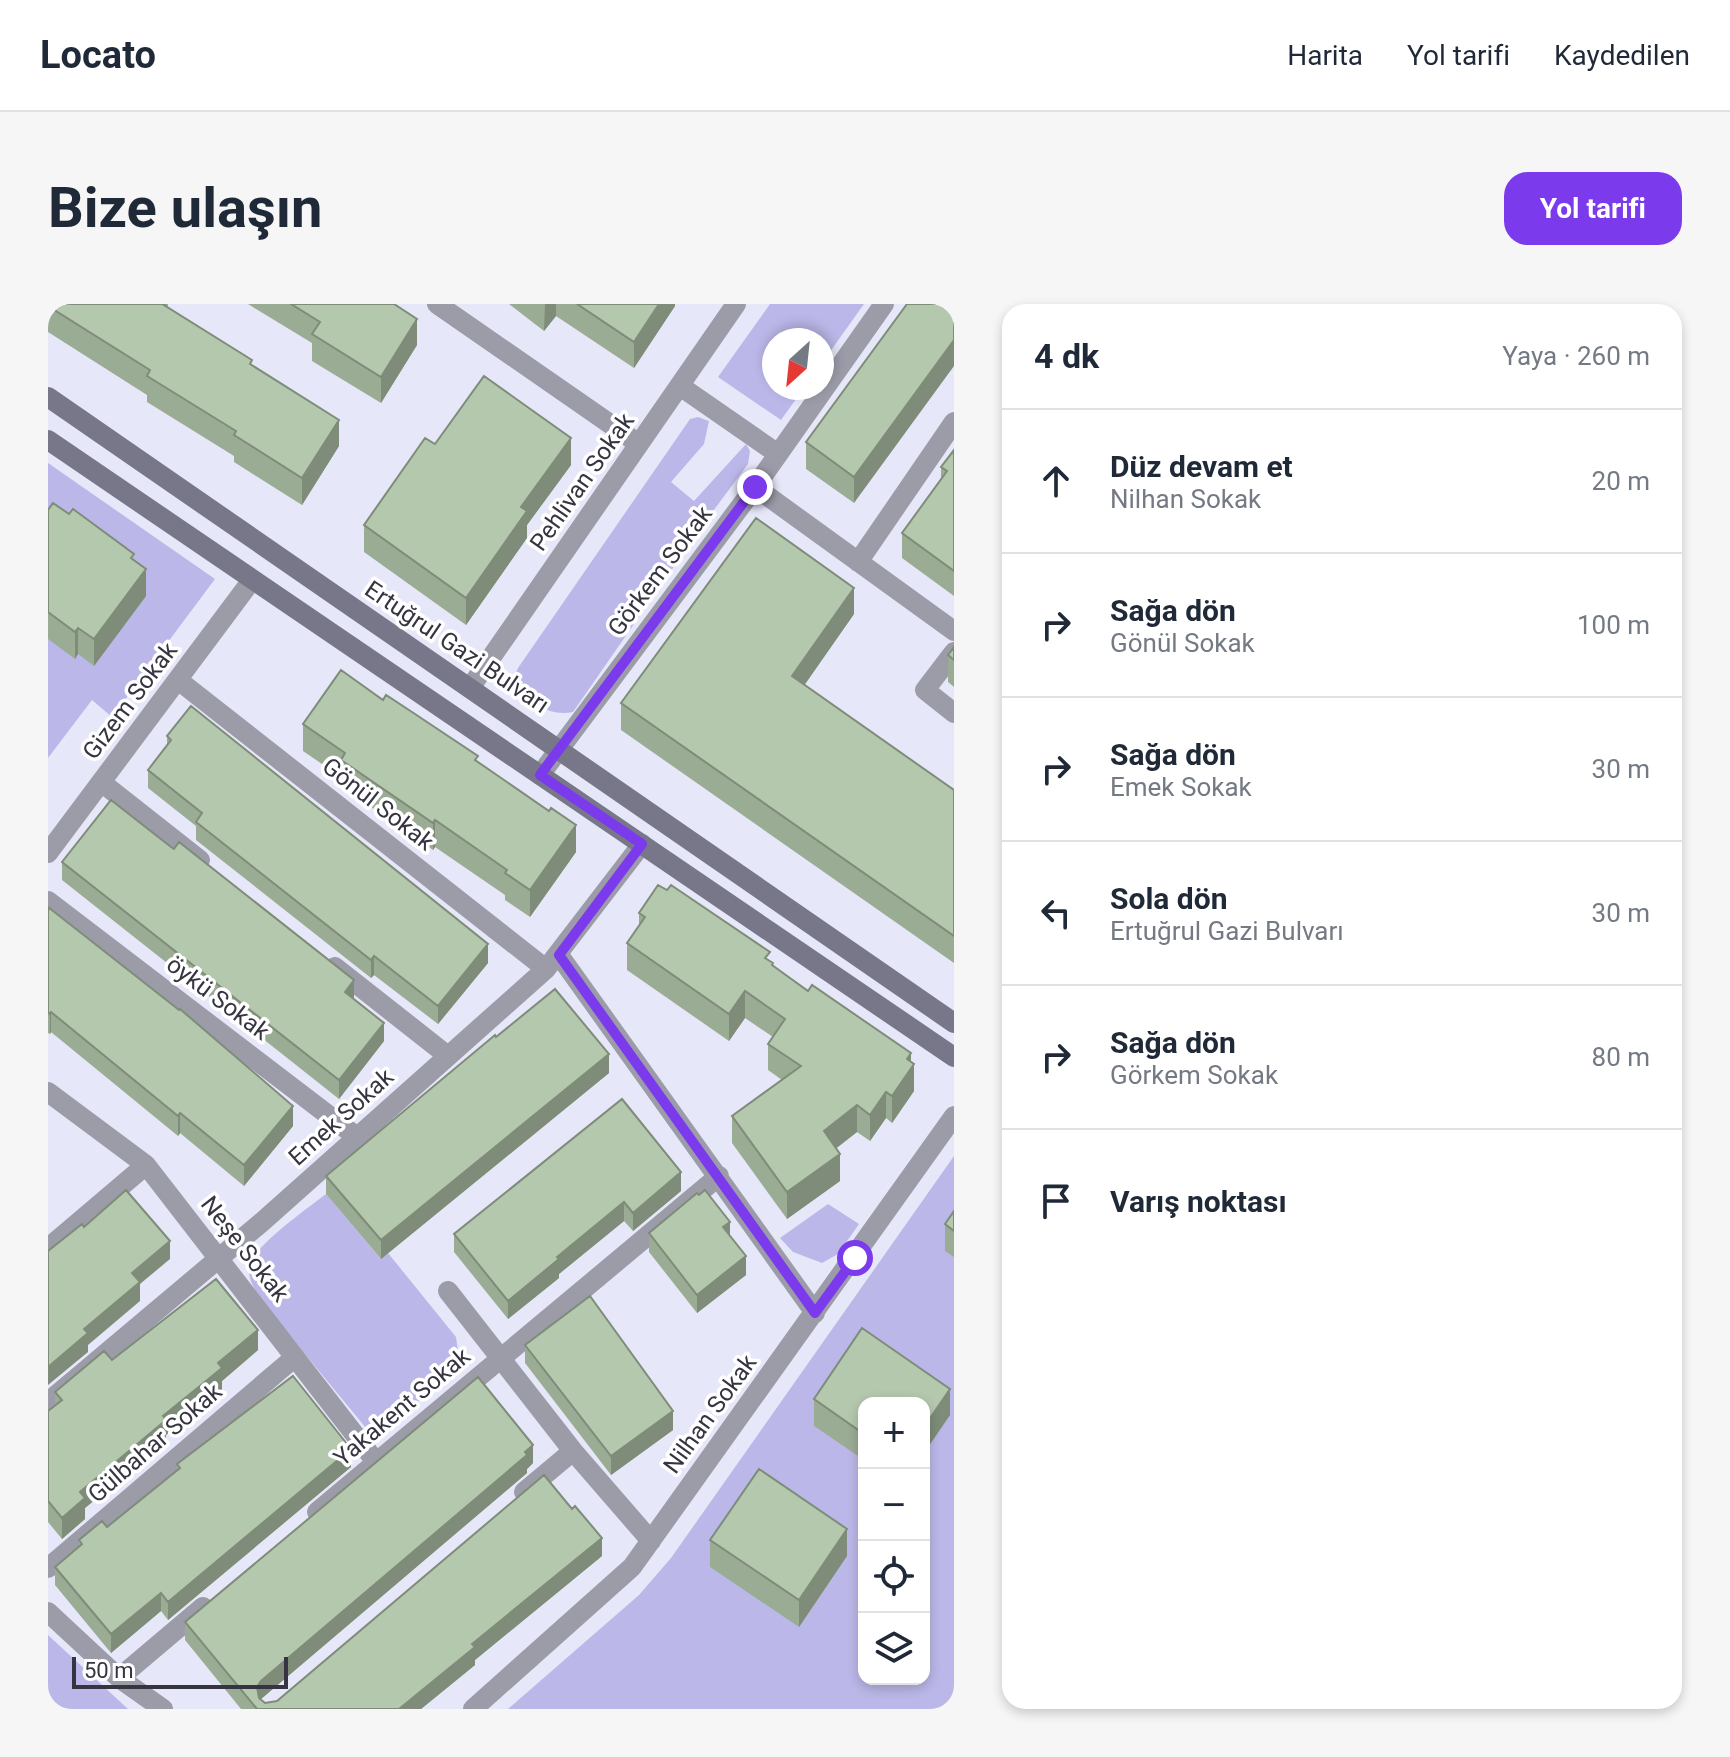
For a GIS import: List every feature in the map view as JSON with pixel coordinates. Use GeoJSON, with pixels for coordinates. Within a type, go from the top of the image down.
{"type":"FeatureCollection","features":[{"type":"Feature","properties":{"kind":"main road","name":"Ertuğrul Gazi Bulvarı"},"geometry":{"type":"LineString","coordinates":[[48,397],[954,1023]]}},
{"type":"Feature","properties":{"kind":"main road"},"geometry":{"type":"LineString","coordinates":[[48,440],[954,1057]]}},
{"type":"Feature","properties":{"kind":"street"},"geometry":{"type":"LineString","coordinates":[[437,304],[639,444]]}},
{"type":"Feature","properties":{"kind":"street","name":"Pehlivan Sokak"},"geometry":{"type":"LineString","coordinates":[[470,688],[736,304]]}},
{"type":"Feature","properties":{"kind":"street","name":"Görkem Sokak"},"geometry":{"type":"LineString","coordinates":[[540,775],[755,487],[884,304]]}},
{"type":"Feature","properties":{"kind":"street"},"geometry":{"type":"LineString","coordinates":[[680,386],[778,454]]}},
{"type":"Feature","properties":{"kind":"street"},"geometry":{"type":"LineString","coordinates":[[858,562],[954,422]]}},
{"type":"Feature","properties":{"kind":"street"},"geometry":{"type":"LineString","coordinates":[[755,487],[954,631]]}},
{"type":"Feature","properties":{"kind":"street","name":"Gizem Sokak"},"geometry":{"type":"LineString","coordinates":[[48,853],[252,580]]}},
{"type":"Feature","properties":{"kind":"street"},"geometry":{"type":"LineString","coordinates":[[954,652],[925,690],[954,713]]}},
{"type":"Feature","properties":{"kind":"street","name":"Gönül Sokak"},"geometry":{"type":"LineString","coordinates":[[178,680],[552,962],[719,1176],[815,1313]]}},
{"type":"Feature","properties":{"kind":"street"},"geometry":{"type":"LineString","coordinates":[[101,782],[213,870]]}},
{"type":"Feature","properties":{"kind":"street","name":"Emek Sokak"},"geometry":{"type":"LineString","coordinates":[[48,1402],[220,1258],[552,962],[642,844]]}},
{"type":"Feature","properties":{"kind":"street","name":"öykü Sokak"},"geometry":{"type":"LineString","coordinates":[[48,901],[357,1137]]}},
{"type":"Feature","properties":{"kind":"street"},"geometry":{"type":"LineString","coordinates":[[324,958],[448,1056]]}},
{"type":"Feature","properties":{"kind":"street","name":"Neşe Sokak"},"geometry":{"type":"LineString","coordinates":[[48,1092],[146,1165],[376,1462]]}},
{"type":"Feature","properties":{"kind":"street","name":"Nilhan Sokak"},"geometry":{"type":"LineString","coordinates":[[473,1709],[632,1567],[954,1116]]}},
{"type":"Feature","properties":{"kind":"street"},"geometry":{"type":"LineString","coordinates":[[48,1248],[146,1165]]}},
{"type":"Feature","properties":{"kind":"street","name":"Yakakent Sokak"},"geometry":{"type":"LineString","coordinates":[[302,1524],[719,1176]]}},
{"type":"Feature","properties":{"kind":"street"},"geometry":{"type":"LineString","coordinates":[[448,1291],[573,1451],[651,1541]]}},
{"type":"Feature","properties":{"kind":"street","name":"Gülbahar Sokak"},"geometry":{"type":"LineString","coordinates":[[48,1568],[295,1357]]}},
{"type":"Feature","properties":{"kind":"street"},"geometry":{"type":"LineString","coordinates":[[512,1502],[573,1451]]}},
{"type":"Feature","properties":{"kind":"street"},"geometry":{"type":"LineString","coordinates":[[119,1678],[217,1596]]}},
{"type":"Feature","properties":{"kind":"street"},"geometry":{"type":"LineString","coordinates":[[48,1612],[119,1678],[163,1709]]}},
{"type":"Feature","properties":{"kind":"shaded area"},"geometry":{"type":"Polygon","coordinates":[[[770,304],[864,304],[834,346],[834,328],[762,328],[762,400],[795,400],[781,420],[718,377],[770,304]]]}},
{"type":"Feature","properties":{"kind":"shaded area"},"geometry":{"type":"Polygon","coordinates":[[[698,417],[709,421],[704,444],[671,482],[694,501],[746,444],[750,451],[748,464],[573,712],[555,712],[538,706],[513,680],[518,668],[690,419],[698,417]]]}},
{"type":"Feature","properties":{"kind":"shaded area"},"geometry":{"type":"Polygon","coordinates":[[[48,463],[215,579],[112,717],[92,700],[48,758],[48,463]]]}},
{"type":"Feature","properties":{"kind":"shaded area"},"geometry":{"type":"Polygon","coordinates":[[[954,1156],[954,1709],[508,1709],[639,1595],[671,1558],[954,1156]]]}},
{"type":"Feature","properties":{"kind":"shaded area"},"geometry":{"type":"Polygon","coordinates":[[[326,1194],[380,1258],[388,1253],[456,1337],[458,1352],[452,1374],[386,1428],[375,1431],[366,1428],[262,1302],[250,1277],[249,1267],[259,1250],[326,1194]]]}},
{"type":"Feature","properties":{"kind":"shaded area"},"geometry":{"type":"Polygon","coordinates":[[[828,1204],[859,1224],[838,1254],[822,1263],[793,1252],[780,1238],[828,1204]]]}},
{"type":"Feature","properties":{"kind":"shaded area"},"geometry":{"type":"Polygon","coordinates":[[[48,1635],[128,1709],[48,1709],[48,1635]]]}},
{"type":"Feature","properties":{"kind":"building"},"geometry":{"type":"Polygon","coordinates":[[[48,304],[165,304],[252,360],[250,364],[339,420],[302,478],[234,435],[236,431],[147,376],[150,370],[48,304]]]}},
{"type":"Feature","properties":{"kind":"building"},"geometry":{"type":"Polygon","coordinates":[[[291,304],[394,304],[417,319],[381,377],[312,334],[320,322],[291,304]]]}},
{"type":"Feature","properties":{"kind":"building"},"geometry":{"type":"Polygon","coordinates":[[[577,304],[659,304],[634,342],[577,304]]]}},
{"type":"Feature","properties":{"kind":"building"},"geometry":{"type":"Polygon","coordinates":[[[907,304],[954,304],[954,340],[854,477],[806,442],[907,304]]]}},
{"type":"Feature","properties":{"kind":"building"},"geometry":{"type":"Polygon","coordinates":[[[484,376],[571,438],[521,507],[527,511],[466,598],[364,525],[425,438],[435,444],[484,376]]]}},
{"type":"Feature","properties":{"kind":"building"},"geometry":{"type":"Polygon","coordinates":[[[954,450],[954,571],[902,533],[947,471],[941,467],[954,450]]]}},
{"type":"Feature","properties":{"kind":"building"},"geometry":{"type":"Polygon","coordinates":[[[53,503],[69,514],[73,509],[134,554],[131,558],[146,569],[94,639],[78,628],[75,632],[48,612],[48,510],[53,503]]]}},
{"type":"Feature","properties":{"kind":"building"},"geometry":{"type":"Polygon","coordinates":[[[756,518],[854,588],[792,676],[954,790],[954,936],[621,703],[756,518]]]}},
{"type":"Feature","properties":{"kind":"building"},"geometry":{"type":"Polygon","coordinates":[[[341,670],[383,700],[386,695],[412,712],[478,756],[475,760],[549,811],[551,808],[576,825],[530,890],[505,873],[507,870],[435,820],[433,823],[341,760],[345,753],[303,724],[341,670]]]}},
{"type":"Feature","properties":{"kind":"building"},"geometry":{"type":"Polygon","coordinates":[[[191,706],[488,944],[438,1006],[374,956],[371,960],[196,822],[202,813],[148,770],[171,740],[167,736],[191,706]]]}},
{"type":"Feature","properties":{"kind":"building"},"geometry":{"type":"Polygon","coordinates":[[[111,800],[174,849],[179,842],[354,980],[345,992],[384,1023],[339,1080],[62,862],[111,800]]]}},
{"type":"Feature","properties":{"kind":"building"},"geometry":{"type":"Polygon","coordinates":[[[658,885],[667,890],[671,885],[770,952],[765,958],[808,991],[812,985],[911,1053],[907,1059],[914,1064],[892,1096],[886,1092],[870,1115],[857,1105],[824,1131],[840,1154],[787,1192],[732,1116],[801,1066],[768,1044],[785,1019],[745,991],[729,1014],[627,943],[645,917],[639,913],[658,885]]]}},
{"type":"Feature","properties":{"kind":"building"},"geometry":{"type":"Polygon","coordinates":[[[48,907],[180,1009],[293,1106],[244,1165],[48,1012],[48,907]]]}},
{"type":"Feature","properties":{"kind":"building"},"geometry":{"type":"Polygon","coordinates":[[[555,989],[609,1054],[381,1240],[326,1176],[555,989]]]}},
{"type":"Feature","properties":{"kind":"building"},"geometry":{"type":"Polygon","coordinates":[[[622,1099],[681,1172],[633,1213],[624,1202],[508,1301],[454,1234],[622,1099]]]}},
{"type":"Feature","properties":{"kind":"building"},"geometry":{"type":"Polygon","coordinates":[[[126,1190],[170,1241],[132,1273],[140,1282],[84,1329],[88,1333],[48,1367],[48,1251],[82,1224],[84,1227],[126,1190]]]}},
{"type":"Feature","properties":{"kind":"building"},"geometry":{"type":"Polygon","coordinates":[[[705,1190],[730,1222],[723,1227],[746,1256],[697,1295],[649,1233],[697,1193],[699,1195],[705,1190]]]}},
{"type":"Feature","properties":{"kind":"building"},"geometry":{"type":"Polygon","coordinates":[[[954,1211],[954,1231],[945,1224],[954,1211]]]}},
{"type":"Feature","properties":{"kind":"building"},"geometry":{"type":"Polygon","coordinates":[[[216,1279],[258,1330],[218,1363],[222,1368],[163,1416],[166,1420],[80,1492],[85,1498],[62,1518],[48,1501],[48,1411],[62,1400],[55,1392],[104,1351],[112,1360],[216,1279]]]}},
{"type":"Feature","properties":{"kind":"building"},"geometry":{"type":"Polygon","coordinates":[[[590,1296],[673,1411],[611,1456],[525,1345],[590,1296]]]}},
{"type":"Feature","properties":{"kind":"building"},"geometry":{"type":"Polygon","coordinates":[[[862,1328],[950,1389],[930,1418],[930,1397],[858,1397],[858,1430],[814,1399],[862,1328]]]}},
{"type":"Feature","properties":{"kind":"building"},"geometry":{"type":"Polygon","coordinates":[[[293,1376],[351,1449],[168,1602],[161,1593],[111,1634],[55,1567],[82,1544],[79,1540],[102,1521],[107,1527],[180,1468],[177,1464],[293,1376]]]}},
{"type":"Feature","properties":{"kind":"building"},"geometry":{"type":"Polygon","coordinates":[[[478,1377],[533,1445],[525,1452],[527,1455],[261,1681],[257,1687],[259,1698],[265,1703],[277,1701],[544,1475],[572,1509],[575,1506],[602,1538],[472,1644],[475,1647],[399,1709],[257,1709],[185,1622],[478,1377]]]}},
{"type":"Feature","properties":{"kind":"building"},"geometry":{"type":"Polygon","coordinates":[[[759,1469],[847,1529],[799,1600],[710,1540],[759,1469]]]}},
{"type":"Feature","properties":{"kind":"route"},"geometry":{"type":"LineString","coordinates":[[755,487],[540,775],[642,844],[559,955],[815,1313],[855,1258]]}}]}
